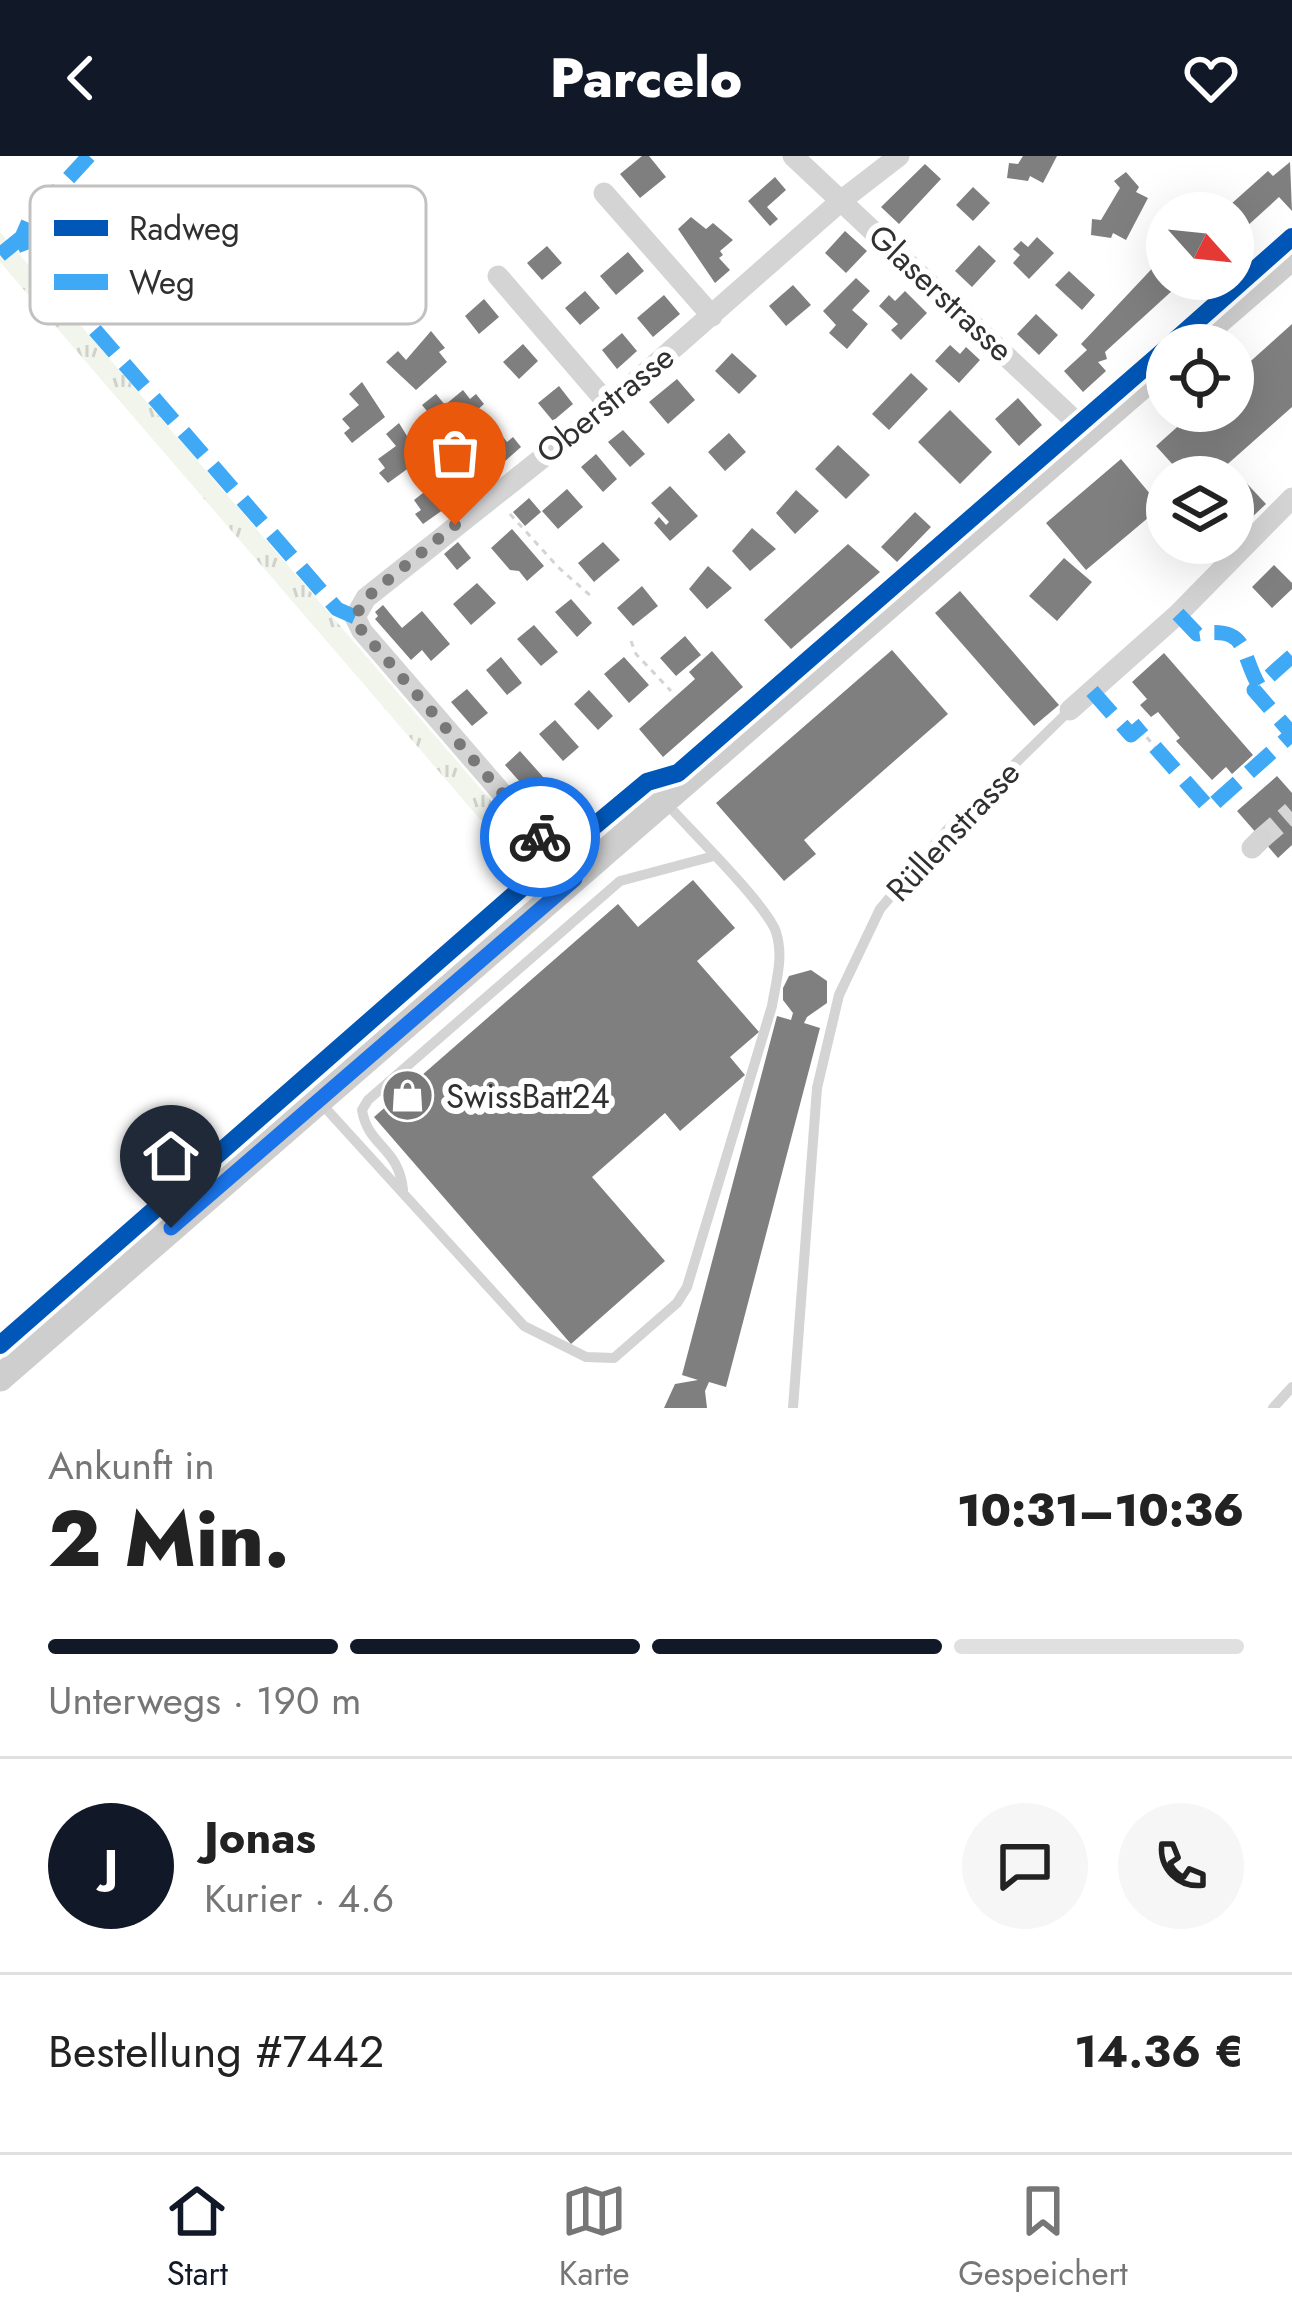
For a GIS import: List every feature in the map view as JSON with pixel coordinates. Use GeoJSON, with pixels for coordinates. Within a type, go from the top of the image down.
{"type":"FeatureCollection","features":[{"type":"Feature","properties":{"kind":"street","name":"Glaserstrasse"},"geometry":{"type":"LineString","coordinates":[[793,156],[1088,433]]}},
{"type":"Feature","properties":{"kind":"street","name":"Oberstrasse"},"geometry":{"type":"LineString","coordinates":[[575,879],[362,631],[355,617],[366,598],[609,405],[898,156]]}},
{"type":"Feature","properties":{"kind":"street"},"geometry":{"type":"LineString","coordinates":[[604,193],[712,316]]}},
{"type":"Feature","properties":{"kind":"street"},"geometry":{"type":"LineString","coordinates":[[1214,324],[1292,257]]}},
{"type":"Feature","properties":{"kind":"street"},"geometry":{"type":"LineString","coordinates":[[498,277],[609,405]]}},
{"type":"Feature","properties":{"kind":"street"},"geometry":{"type":"LineString","coordinates":[[0,1378],[1146,382]]}},
{"type":"Feature","properties":{"kind":"street","name":"Rüllenstrasse"},"geometry":{"type":"LineString","coordinates":[[1070,710],[1178,614],[1292,498]]}},
{"type":"Feature","properties":{"kind":"lane","name":"Rüllenstrasse"},"geometry":{"type":"LineString","coordinates":[[793,1408],[817,1088],[839,995],[880,909],[947,830],[1070,710]]}},
{"type":"Feature","properties":{"kind":"lane"},"geometry":{"type":"LineString","coordinates":[[319,1101],[524,1327],[586,1358],[603,1360],[621,1354],[677,1303],[695,1266],[772,1006],[780,961],[775,928],[665,802]]}},
{"type":"Feature","properties":{"kind":"lane"},"geometry":{"type":"LineString","coordinates":[[403,1193],[400,1167],[364,1122],[362,1110],[368,1100],[620,881],[714,856]]}},
{"type":"Feature","properties":{"kind":"lane"},"geometry":{"type":"LineString","coordinates":[[1273,1408],[1292,1387]]}},
{"type":"Feature","properties":{"kind":"path"},"geometry":{"type":"LineString","coordinates":[[494,495],[558,568],[593,598]]}},
{"type":"Feature","properties":{"kind":"path"},"geometry":{"type":"LineString","coordinates":[[631,641],[633,650],[671,691]]}},
{"type":"Feature","properties":{"kind":"path"},"geometry":{"type":"LineString","coordinates":[[1139,728],[1155,747]]}},
{"type":"Feature","properties":{"kind":"green space"},"geometry":{"type":"Polygon","coordinates":[[[0,232],[30,267],[30,297],[0,262],[0,232]]]}},
{"type":"Feature","properties":{"kind":"green space"},"geometry":{"type":"Polygon","coordinates":[[[53,324],[79,324],[544,862],[529,876],[53,324]]]}},
{"type":"Feature","properties":{"kind":"building"},"geometry":{"type":"Polygon","coordinates":[[[642,156],[649,156],[666,177],[640,198],[620,174],[642,156]]]}},
{"type":"Feature","properties":{"kind":"building"},"geometry":{"type":"Polygon","coordinates":[[[1023,156],[1057,156],[1043,183],[1030,176],[1028,181],[1007,178],[1009,163],[1018,164],[1023,156]]]}},
{"type":"Feature","properties":{"kind":"building"},"geometry":{"type":"Polygon","coordinates":[[[1290,162],[1292,211],[1279,197],[1254,220],[1254,192],[1244,192],[1268,171],[1273,176],[1290,162]]]}},
{"type":"Feature","properties":{"kind":"building"},"geometry":{"type":"Polygon","coordinates":[[[925,164],[941,179],[899,224],[881,207],[925,164]]]}},
{"type":"Feature","properties":{"kind":"building"},"geometry":{"type":"Polygon","coordinates":[[[1126,172],[1139,187],[1136,192],[1146,197],[1126,240],[1113,233],[1111,238],[1091,235],[1092,219],[1101,220],[1120,188],[1114,181],[1126,172]]]}},
{"type":"Feature","properties":{"kind":"building"},"geometry":{"type":"Polygon","coordinates":[[[775,177],[786,190],[767,207],[778,219],[770,226],[748,201],[775,177]]]}},
{"type":"Feature","properties":{"kind":"building"},"geometry":{"type":"Polygon","coordinates":[[[973,187],[990,203],[973,221],[956,205],[973,187]]]}},
{"type":"Feature","properties":{"kind":"building"},"geometry":{"type":"Polygon","coordinates":[[[691,217],[706,229],[713,223],[733,240],[719,258],[730,270],[715,283],[678,229],[691,217]]]}},
{"type":"Feature","properties":{"kind":"building"},"geometry":{"type":"Polygon","coordinates":[[[845,231],[867,251],[846,273],[825,253],[845,231]]]}},
{"type":"Feature","properties":{"kind":"building"},"geometry":{"type":"Polygon","coordinates":[[[1037,237],[1054,253],[1029,279],[1013,263],[1020,255],[1013,249],[1021,241],[1028,247],[1037,237]]]}},
{"type":"Feature","properties":{"kind":"building"},"geometry":{"type":"Polygon","coordinates":[[[979,245],[996,261],[972,287],[955,271],[979,245]]]}},
{"type":"Feature","properties":{"kind":"building"},"geometry":{"type":"Polygon","coordinates":[[[547,246],[562,263],[542,280],[527,263],[547,246]]]}},
{"type":"Feature","properties":{"kind":"building"},"geometry":{"type":"Polygon","coordinates":[[[628,252],[644,271],[616,295],[600,276],[628,252]]]}},
{"type":"Feature","properties":{"kind":"building"},"geometry":{"type":"Polygon","coordinates":[[[1069,271],[1095,295],[1082,310],[1055,285],[1069,271]]]}},
{"type":"Feature","properties":{"kind":"building"},"geometry":{"type":"Polygon","coordinates":[[[1146,275],[1146,300],[1162,300],[1105,352],[1107,359],[1098,362],[1106,371],[1083,392],[1064,371],[1087,350],[1081,344],[1146,275]]]}},
{"type":"Feature","properties":{"kind":"building"},"geometry":{"type":"Polygon","coordinates":[[[856,278],[870,291],[852,310],[868,324],[847,349],[829,333],[836,325],[823,311],[856,278]]]}},
{"type":"Feature","properties":{"kind":"building"},"geometry":{"type":"Polygon","coordinates":[[[793,285],[811,305],[786,326],[769,306],[793,285]]]}},
{"type":"Feature","properties":{"kind":"building"},"geometry":{"type":"Polygon","coordinates":[[[585,291],[600,308],[580,325],[565,308],[585,291]]]}},
{"type":"Feature","properties":{"kind":"building"},"geometry":{"type":"Polygon","coordinates":[[[905,291],[927,313],[901,340],[891,330],[898,324],[879,306],[889,295],[895,301],[905,291]]]}},
{"type":"Feature","properties":{"kind":"building"},"geometry":{"type":"Polygon","coordinates":[[[664,295],[680,314],[653,337],[637,318],[664,295]]]}},
{"type":"Feature","properties":{"kind":"building"},"geometry":{"type":"Polygon","coordinates":[[[484,299],[499,317],[479,334],[465,316],[484,299]]]}},
{"type":"Feature","properties":{"kind":"building"},"geometry":{"type":"Polygon","coordinates":[[[1036,314],[1058,335],[1039,355],[1017,334],[1036,314]]]}},
{"type":"Feature","properties":{"kind":"building"},"geometry":{"type":"Polygon","coordinates":[[[1292,324],[1292,407],[1237,456],[1165,456],[1156,446],[1172,432],[1254,432],[1254,358],[1292,324]]]}},
{"type":"Feature","properties":{"kind":"building"},"geometry":{"type":"Polygon","coordinates":[[[431,331],[445,348],[439,352],[447,362],[416,390],[386,362],[398,351],[406,360],[431,331]]]}},
{"type":"Feature","properties":{"kind":"building"},"geometry":{"type":"Polygon","coordinates":[[[622,333],[637,351],[617,369],[602,350],[622,333]]]}},
{"type":"Feature","properties":{"kind":"building"},"geometry":{"type":"Polygon","coordinates":[[[523,344],[538,361],[519,379],[503,362],[523,344]]]}},
{"type":"Feature","properties":{"kind":"building"},"geometry":{"type":"Polygon","coordinates":[[[950,345],[960,354],[966,347],[980,360],[959,383],[935,361],[950,345]]]}},
{"type":"Feature","properties":{"kind":"building"},"geometry":{"type":"Polygon","coordinates":[[[732,353],[757,376],[739,394],[715,371],[732,353]]]}},
{"type":"Feature","properties":{"kind":"building"},"geometry":{"type":"Polygon","coordinates":[[[911,373],[928,389],[889,430],[872,414],[911,373]]]}},
{"type":"Feature","properties":{"kind":"building"},"geometry":{"type":"Polygon","coordinates":[[[677,379],[695,400],[668,424],[649,402],[677,379]]]}},
{"type":"Feature","properties":{"kind":"building"},"geometry":{"type":"Polygon","coordinates":[[[362,382],[385,417],[352,443],[344,433],[350,428],[342,419],[359,405],[349,394],[362,382]]]}},
{"type":"Feature","properties":{"kind":"building"},"geometry":{"type":"Polygon","coordinates":[[[559,386],[573,404],[553,421],[538,403],[559,386]]]}},
{"type":"Feature","properties":{"kind":"building"},"geometry":{"type":"Polygon","coordinates":[[[463,390],[470,399],[476,394],[484,404],[452,432],[441,417],[436,422],[422,405],[436,394],[445,405],[463,390]]]}},
{"type":"Feature","properties":{"kind":"building"},"geometry":{"type":"Polygon","coordinates":[[[1018,398],[1042,425],[1019,446],[995,419],[1018,398]]]}},
{"type":"Feature","properties":{"kind":"building"},"geometry":{"type":"Polygon","coordinates":[[[950,410],[992,452],[960,484],[918,442],[950,410]]]}},
{"type":"Feature","properties":{"kind":"building"},"geometry":{"type":"Polygon","coordinates":[[[399,423],[421,459],[388,483],[379,473],[385,468],[378,459],[396,446],[386,434],[399,423]]]}},
{"type":"Feature","properties":{"kind":"building"},"geometry":{"type":"Polygon","coordinates":[[[623,430],[645,454],[630,467],[608,442],[623,430]]]}},
{"type":"Feature","properties":{"kind":"building"},"geometry":{"type":"Polygon","coordinates":[[[500,433],[507,442],[513,437],[521,447],[489,475],[459,446],[473,435],[482,447],[500,433]]]}},
{"type":"Feature","properties":{"kind":"building"},"geometry":{"type":"Polygon","coordinates":[[[729,433],[746,452],[725,471],[708,452],[729,433]]]}},
{"type":"Feature","properties":{"kind":"building"},"geometry":{"type":"Polygon","coordinates":[[[838,445],[870,475],[846,499],[815,469],[838,445]]]}},
{"type":"Feature","properties":{"kind":"building"},"geometry":{"type":"Polygon","coordinates":[[[596,454],[617,479],[603,492],[581,467],[596,454]]]}},
{"type":"Feature","properties":{"kind":"building"},"geometry":{"type":"Polygon","coordinates":[[[1121,459],[1146,489],[1146,520],[1086,570],[1046,523],[1121,459]]]}},
{"type":"Feature","properties":{"kind":"building"},"geometry":{"type":"Polygon","coordinates":[[[436,464],[451,482],[445,486],[457,500],[423,524],[415,514],[421,510],[414,500],[432,486],[423,475],[436,464]]]}},
{"type":"Feature","properties":{"kind":"building"},"geometry":{"type":"Polygon","coordinates":[[[670,486],[698,516],[670,541],[654,523],[659,517],[666,525],[669,522],[651,503],[670,486]]]}},
{"type":"Feature","properties":{"kind":"building"},"geometry":{"type":"Polygon","coordinates":[[[567,489],[583,507],[558,529],[542,511],[567,489]]]}},
{"type":"Feature","properties":{"kind":"building"},"geometry":{"type":"Polygon","coordinates":[[[796,490],[819,511],[795,534],[776,513],[796,490]]]}},
{"type":"Feature","properties":{"kind":"building"},"geometry":{"type":"Polygon","coordinates":[[[1254,491],[1266,504],[1254,515],[1254,491]]]}},
{"type":"Feature","properties":{"kind":"building"},"geometry":{"type":"Polygon","coordinates":[[[529,498],[541,512],[525,526],[513,512],[529,498]]]}},
{"type":"Feature","properties":{"kind":"building"},"geometry":{"type":"Polygon","coordinates":[[[915,512],[931,527],[897,562],[881,547],[915,512]]]}},
{"type":"Feature","properties":{"kind":"building"},"geometry":{"type":"Polygon","coordinates":[[[752,528],[776,549],[750,571],[732,551],[752,528]]]}},
{"type":"Feature","properties":{"kind":"building"},"geometry":{"type":"Polygon","coordinates":[[[512,529],[544,566],[527,581],[491,548],[512,529]]]}},
{"type":"Feature","properties":{"kind":"building"},"geometry":{"type":"Polygon","coordinates":[[[458,542],[471,558],[457,570],[444,554],[458,542]]]}},
{"type":"Feature","properties":{"kind":"building"},"geometry":{"type":"Polygon","coordinates":[[[603,542],[620,560],[594,582],[578,563],[603,542]]]}},
{"type":"Feature","properties":{"kind":"building"},"geometry":{"type":"Polygon","coordinates":[[[848,544],[880,572],[791,649],[764,620],[848,544]]]}},
{"type":"Feature","properties":{"kind":"building"},"geometry":{"type":"Polygon","coordinates":[[[1064,558],[1092,582],[1057,621],[1029,596],[1064,558]]]}},
{"type":"Feature","properties":{"kind":"building"},"geometry":{"type":"Polygon","coordinates":[[[1274,565],[1292,589],[1272,608],[1252,587],[1274,565]]]}},
{"type":"Feature","properties":{"kind":"building"},"geometry":{"type":"Polygon","coordinates":[[[708,566],[732,588],[707,609],[689,589],[708,566]]]}},
{"type":"Feature","properties":{"kind":"building"},"geometry":{"type":"Polygon","coordinates":[[[477,583],[496,603],[471,625],[453,604],[477,583]]]}},
{"type":"Feature","properties":{"kind":"building"},"geometry":{"type":"Polygon","coordinates":[[[642,586],[658,606],[633,626],[617,608],[642,586]]]}},
{"type":"Feature","properties":{"kind":"building"},"geometry":{"type":"Polygon","coordinates":[[[960,591],[1059,705],[1034,726],[935,613],[960,591]]]}},
{"type":"Feature","properties":{"kind":"building"},"geometry":{"type":"Polygon","coordinates":[[[571,599],[592,623],[577,637],[555,612],[571,599]]]}},
{"type":"Feature","properties":{"kind":"building"},"geometry":{"type":"Polygon","coordinates":[[[383,605],[402,628],[422,611],[450,644],[431,661],[422,650],[411,660],[375,619],[383,605]]]}},
{"type":"Feature","properties":{"kind":"building"},"geometry":{"type":"Polygon","coordinates":[[[534,625],[558,652],[541,666],[517,639],[534,625]]]}},
{"type":"Feature","properties":{"kind":"building"},"geometry":{"type":"Polygon","coordinates":[[[685,636],[701,655],[676,676],[660,658],[685,636]]]}},
{"type":"Feature","properties":{"kind":"building"},"geometry":{"type":"Polygon","coordinates":[[[892,650],[948,714],[804,840],[816,854],[784,881],[716,803],[892,650]]]}},
{"type":"Feature","properties":{"kind":"building"},"geometry":{"type":"Polygon","coordinates":[[[712,651],[743,687],[663,757],[639,729],[695,679],[689,672],[712,651]]]}},
{"type":"Feature","properties":{"kind":"building"},"geometry":{"type":"Polygon","coordinates":[[[1164,653],[1253,755],[1232,774],[1226,767],[1212,780],[1176,741],[1180,738],[1158,712],[1151,717],[1140,705],[1147,699],[1132,682],[1164,653]]]}},
{"type":"Feature","properties":{"kind":"building"},"geometry":{"type":"Polygon","coordinates":[[[501,657],[522,683],[507,695],[486,670],[501,657]]]}},
{"type":"Feature","properties":{"kind":"building"},"geometry":{"type":"Polygon","coordinates":[[[624,657],[649,685],[629,703],[604,674],[624,657]]]}},
{"type":"Feature","properties":{"kind":"building"},"geometry":{"type":"Polygon","coordinates":[[[467,689],[488,713],[472,726],[451,702],[467,689]]]}},
{"type":"Feature","properties":{"kind":"building"},"geometry":{"type":"Polygon","coordinates":[[[589,690],[613,716],[598,730],[574,704],[589,690]]]}},
{"type":"Feature","properties":{"kind":"building"},"geometry":{"type":"Polygon","coordinates":[[[555,720],[579,747],[563,761],[539,734],[555,720]]]}},
{"type":"Feature","properties":{"kind":"building"},"geometry":{"type":"Polygon","coordinates":[[[520,751],[544,778],[529,792],[505,765],[520,751]]]}},
{"type":"Feature","properties":{"kind":"building"},"geometry":{"type":"Polygon","coordinates":[[[1277,776],[1292,793],[1292,845],[1278,858],[1237,811],[1277,776]]]}},
{"type":"Feature","properties":{"kind":"building"},"geometry":{"type":"Polygon","coordinates":[[[693,880],[735,928],[697,961],[759,1032],[730,1057],[745,1075],[680,1131],[665,1113],[592,1177],[665,1261],[571,1344],[374,1117],[618,904],[638,927],[693,880]]]}},
{"type":"Feature","properties":{"kind":"building"},"geometry":{"type":"Polygon","coordinates":[[[811,970],[827,981],[827,1003],[804,1023],[820,1028],[726,1387],[709,1382],[707,1408],[664,1408],[675,1384],[698,1380],[682,1375],[777,1016],[791,1020],[793,1013],[783,1000],[783,988],[789,976],[811,970]]]}},
{"type":"Feature","properties":{"kind":"tunnel"},"geometry":{"type":"LineString","coordinates":[[1261,839],[1292,812]]}},
{"type":"Feature","properties":{"kind":"marked path"},"geometry":{"type":"LineString","coordinates":[[61,186],[89,156]]}},
{"type":"Feature","properties":{"kind":"marked path"},"geometry":{"type":"LineString","coordinates":[[30,220],[22,237],[30,255]]}},
{"type":"Feature","properties":{"kind":"marked path"},"geometry":{"type":"LineString","coordinates":[[0,255],[22,237]]}},
{"type":"Feature","properties":{"kind":"marked path"},"geometry":{"type":"LineString","coordinates":[[90,324],[337,609],[355,617]]}},
{"type":"Feature","properties":{"kind":"marked path"},"geometry":{"type":"LineString","coordinates":[[1178,614],[1197,634],[1235,638],[1259,686]]}},
{"type":"Feature","properties":{"kind":"marked path"},"geometry":{"type":"LineString","coordinates":[[1292,656],[1254,690],[1292,734]]}},
{"type":"Feature","properties":{"kind":"marked path"},"geometry":{"type":"LineString","coordinates":[[1092,691],[1131,735],[1150,719]]}},
{"type":"Feature","properties":{"kind":"marked path"},"geometry":{"type":"LineString","coordinates":[[1155,747],[1209,808],[1292,734]]}},
{"type":"Feature","properties":{"kind":"cycle path"},"geometry":{"type":"LineString","coordinates":[[1194,324],[1292,237]]}},
{"type":"Feature","properties":{"kind":"cycle path"},"geometry":{"type":"LineString","coordinates":[[0,1345],[557,857],[647,782],[678,773],[1146,366]]}},
{"type":"Feature","properties":{"kind":"way so far"},"geometry":{"type":"LineString","coordinates":[[455,525],[366,598],[355,617],[362,631],[540,837]]}},
{"type":"Feature","properties":{"kind":"place","name":"SwissBatt24"},"geometry":{"type":"Point","coordinates":[407,1096]}},
{"type":"Feature","properties":{"kind":"route"},"geometry":{"type":"LineString","coordinates":[[171,1228],[575,879],[540,837]]}}]}
